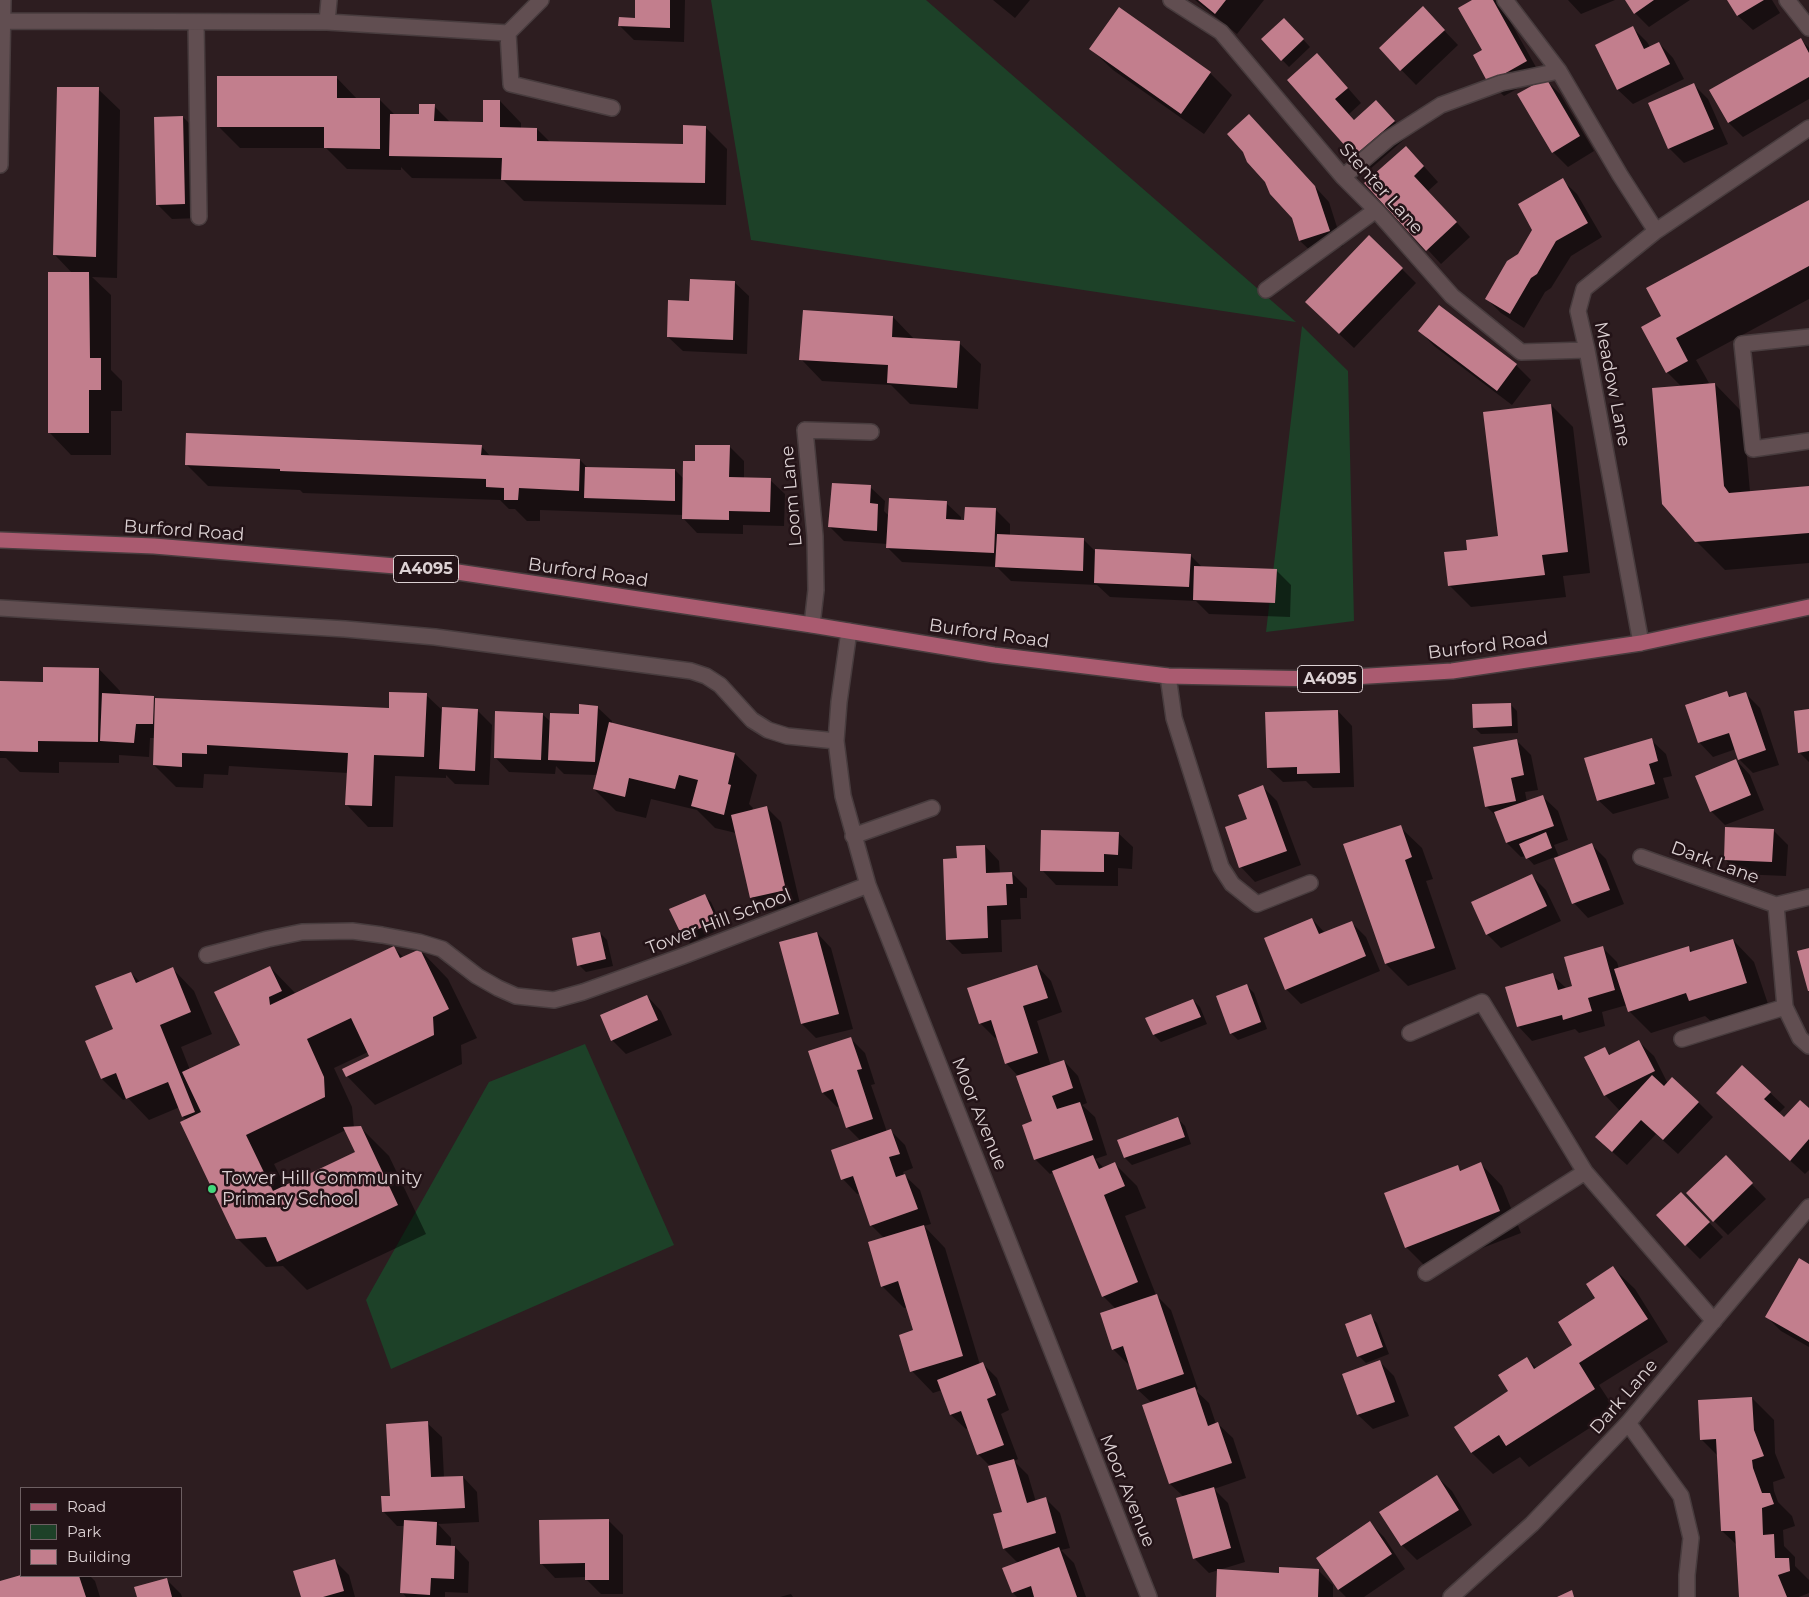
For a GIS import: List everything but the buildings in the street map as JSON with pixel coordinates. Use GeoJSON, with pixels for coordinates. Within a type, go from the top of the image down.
{"type":"FeatureCollection","features":[{"type":"Feature","properties":{"kind":"main road","name":"Burford Road"},"geometry":{"type":"LineString","coordinates":[[0,540],[154,546],[444,570],[812,625],[994,655],[1168,676],[1319,679],[1452,671],[1642,643],[1809,608]]}},
{"type":"Feature","properties":{"kind":"street"},"geometry":{"type":"LineString","coordinates":[[0,164],[4,0]]}},
{"type":"Feature","properties":{"kind":"street"},"geometry":{"type":"LineString","coordinates":[[326,22],[329,0]]}},
{"type":"Feature","properties":{"kind":"street"},"geometry":{"type":"LineString","coordinates":[[541,0],[508,33],[511,84],[612,108]]}},
{"type":"Feature","properties":{"kind":"street","name":"Stenter Lane"},"geometry":{"type":"LineString","coordinates":[[1171,0],[1220,32],[1343,178],[1376,210],[1452,296],[1521,352],[1587,350]]}},
{"type":"Feature","properties":{"kind":"street"},"geometry":{"type":"LineString","coordinates":[[1505,0],[1559,72],[1620,175],[1656,231]]}},
{"type":"Feature","properties":{"kind":"street"},"geometry":{"type":"LineString","coordinates":[[1787,0],[1809,28]]}},
{"type":"Feature","properties":{"kind":"street"},"geometry":{"type":"LineString","coordinates":[[3,21],[326,22],[508,33]]}},
{"type":"Feature","properties":{"kind":"street"},"geometry":{"type":"LineString","coordinates":[[196,22],[199,217]]}},
{"type":"Feature","properties":{"kind":"street"},"geometry":{"type":"LineString","coordinates":[[1343,178],[1388,139],[1441,105],[1501,83],[1559,72]]}},
{"type":"Feature","properties":{"kind":"street","name":"Meadow Lane"},"geometry":{"type":"LineString","coordinates":[[1642,643],[1578,311],[1584,289],[1656,231],[1809,128]]}},
{"type":"Feature","properties":{"kind":"street"},"geometry":{"type":"LineString","coordinates":[[1266,290],[1376,210]]}},
{"type":"Feature","properties":{"kind":"street"},"geometry":{"type":"LineString","coordinates":[[1809,337],[1742,344],[1753,449],[1809,441]]}},
{"type":"Feature","properties":{"kind":"street","name":"Loom Lane"},"geometry":{"type":"LineString","coordinates":[[812,625],[816,590],[815,536],[805,430],[871,432]]}},
{"type":"Feature","properties":{"kind":"street"},"geometry":{"type":"LineString","coordinates":[[0,608],[436,637],[691,671],[706,676],[720,685],[752,720],[768,730],[787,736],[836,741]]}},
{"type":"Feature","properties":{"kind":"street","name":"Moor Avenue"},"geometry":{"type":"LineString","coordinates":[[849,631],[838,702],[836,741],[843,796],[868,885],[1149,1597]]}},
{"type":"Feature","properties":{"kind":"street"},"geometry":{"type":"LineString","coordinates":[[1168,676],[1174,718],[1220,867],[1232,884],[1257,904],[1310,883]]}},
{"type":"Feature","properties":{"kind":"street"},"geometry":{"type":"LineString","coordinates":[[853,836],[932,808]]}},
{"type":"Feature","properties":{"kind":"street","name":"Dark Lane"},"geometry":{"type":"LineString","coordinates":[[1642,857],[1776,905]]}},
{"type":"Feature","properties":{"kind":"street","name":"Tower Hill School"},"geometry":{"type":"LineString","coordinates":[[207,955],[302,932],[352,931],[420,942],[442,949],[477,976],[498,988],[516,996],[554,1000],[583,992],[684,956],[868,885]]}},
{"type":"Feature","properties":{"kind":"street"},"geometry":{"type":"LineString","coordinates":[[1809,897],[1776,905],[1785,1007],[1800,1038],[1809,1046]]}},
{"type":"Feature","properties":{"kind":"street"},"geometry":{"type":"LineString","coordinates":[[1410,1033],[1482,1002],[1585,1172],[1714,1321]]}},
{"type":"Feature","properties":{"kind":"street"},"geometry":{"type":"LineString","coordinates":[[1682,1040],[1785,1007]]}},
{"type":"Feature","properties":{"kind":"street"},"geometry":{"type":"LineString","coordinates":[[1426,1273],[1585,1172]]}},
{"type":"Feature","properties":{"kind":"street","name":"Dark Lane"},"geometry":{"type":"LineString","coordinates":[[1451,1597],[1532,1524],[1628,1423],[1809,1207]]}},
{"type":"Feature","properties":{"kind":"street"},"geometry":{"type":"LineString","coordinates":[[1628,1423],[1681,1496],[1691,1538],[1687,1597]]}},
{"type":"Feature","properties":{"kind":"green space"},"geometry":{"type":"Polygon","coordinates":[[[711,0],[926,0],[1296,322],[751,240],[711,0]]]}},
{"type":"Feature","properties":{"kind":"green space"},"geometry":{"type":"Polygon","coordinates":[[[1302,326],[1348,371],[1354,621],[1266,632],[1302,326]]]}},
{"type":"Feature","properties":{"kind":"green space"},"geometry":{"type":"Polygon","coordinates":[[[585,1044],[674,1245],[391,1369],[366,1300],[489,1082],[585,1044]]]}},
{"type":"Feature","properties":{"kind":"place","name":"Tower Hill Community Primary School"},"geometry":{"type":"Point","coordinates":[212,1189]}}]}
